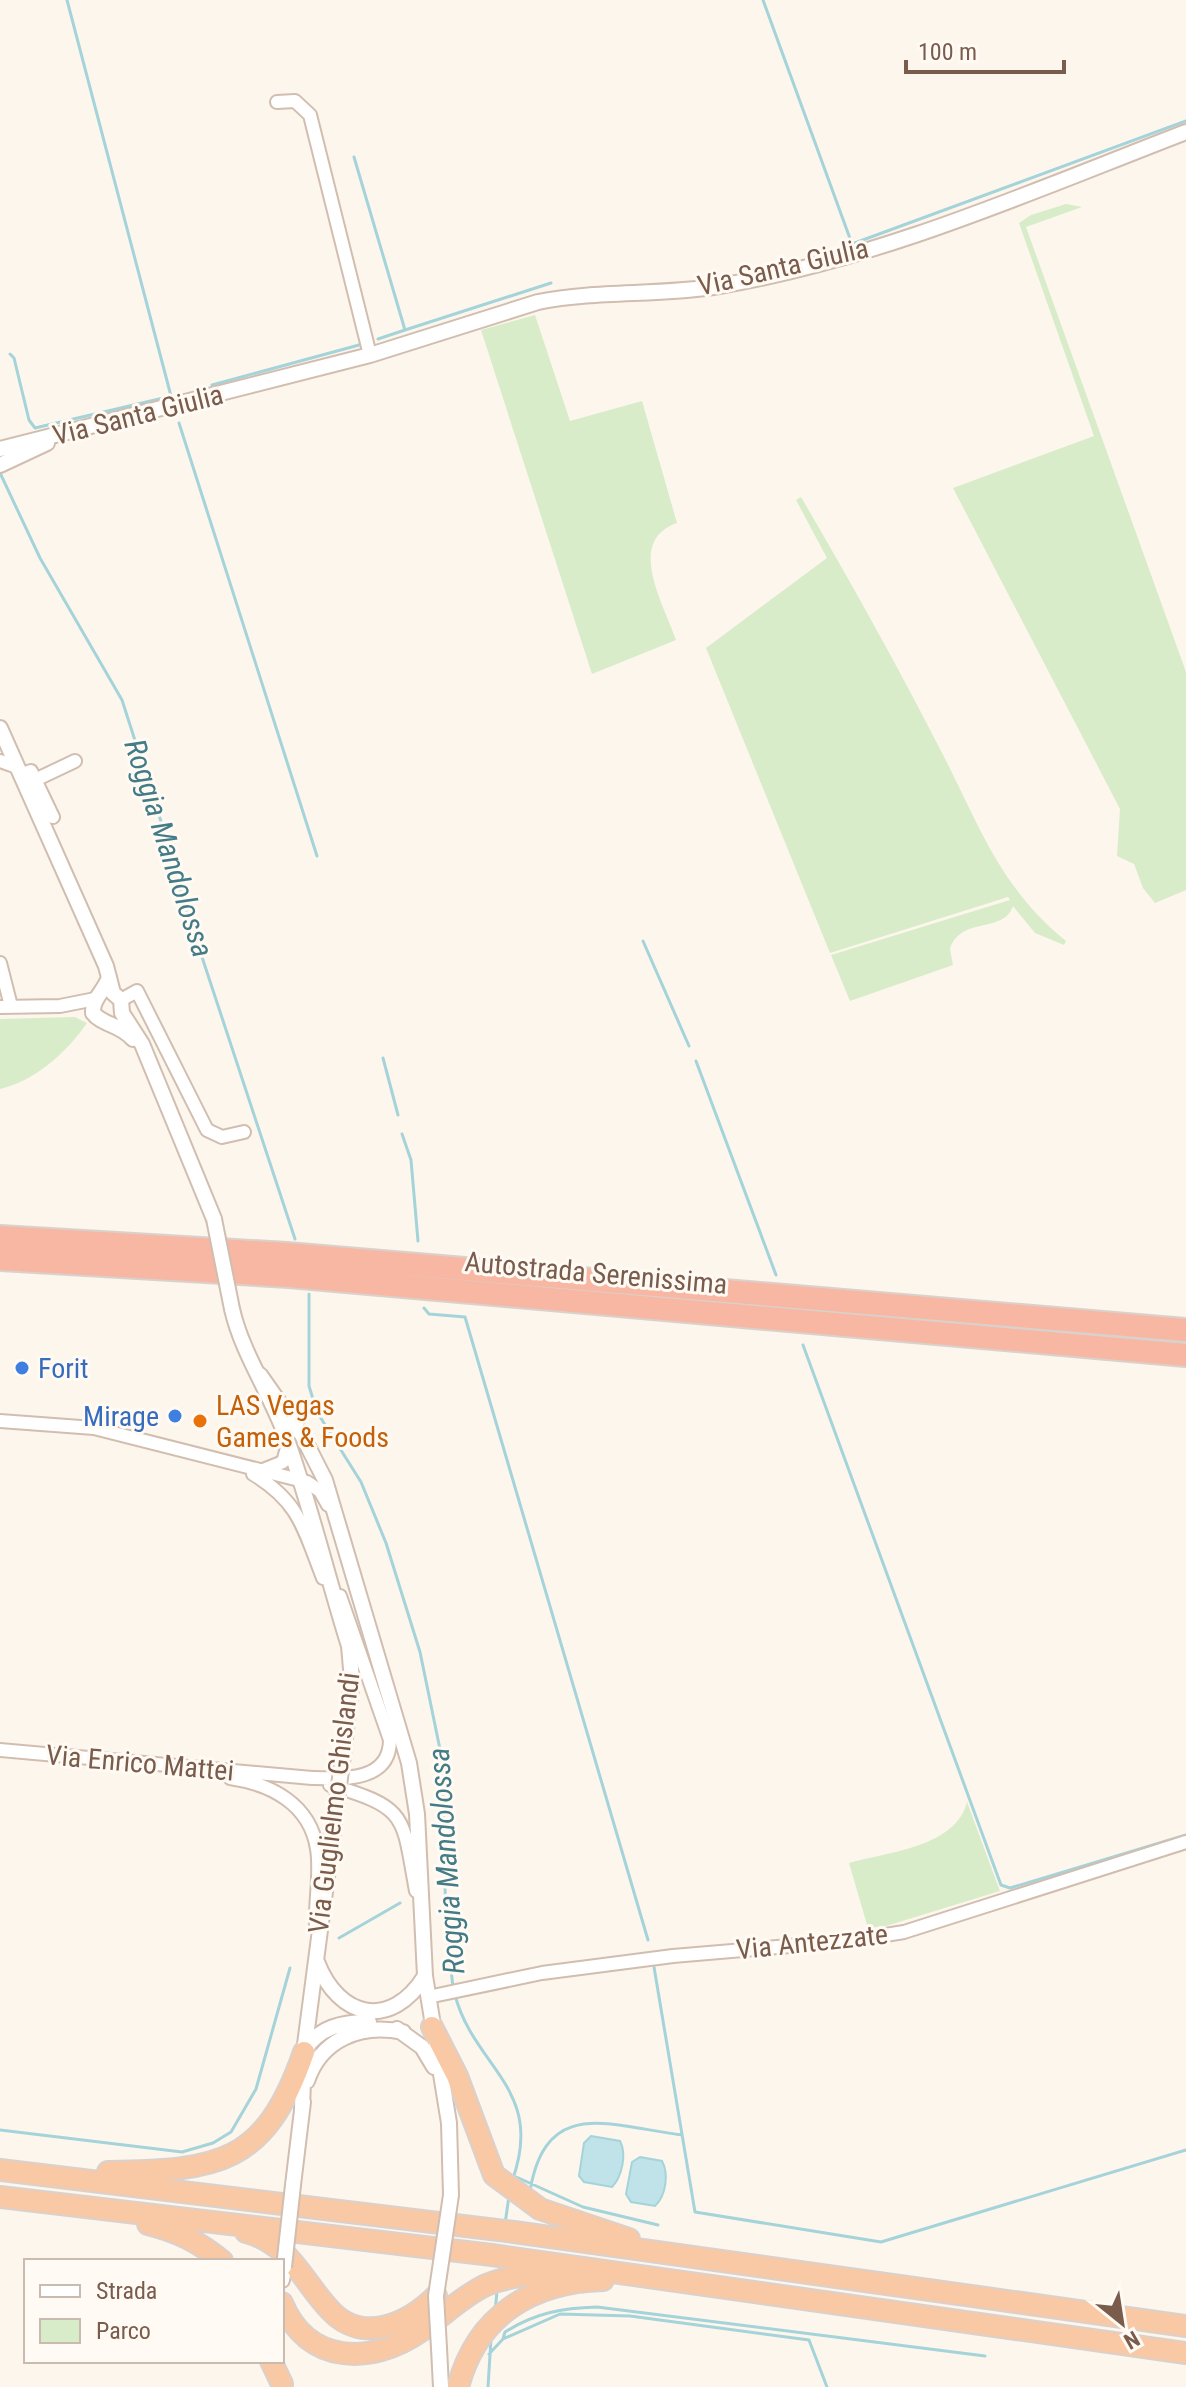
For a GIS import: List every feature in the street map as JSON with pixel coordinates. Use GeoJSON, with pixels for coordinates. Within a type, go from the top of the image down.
{"type":"FeatureCollection","features":[{"type":"Feature","properties":{"kind":"highway"},"geometry":{"type":"LineString","coordinates":[[0,1226],[56,1250]]}},
{"type":"Feature","properties":{"kind":"highway","name":"Autostrada Serenissima"},"geometry":{"type":"LineString","coordinates":[[0,1237],[56,1250],[289,1276],[1186,1355]]}},
{"type":"Feature","properties":{"kind":"highway"},"geometry":{"type":"LineString","coordinates":[[0,1272],[56,1250]]}},
{"type":"Feature","properties":{"kind":"highway","name":"Autostrada Serenissima"},"geometry":{"type":"LineString","coordinates":[[0,1259],[56,1250],[287,1254],[1186,1330]]}},
{"type":"Feature","properties":{"kind":"highway"},"geometry":{"type":"LineString","coordinates":[[432,2027],[471,2110],[488,2165],[512,2191],[540,2209],[670,2254]]}},
{"type":"Feature","properties":{"kind":"highway"},"geometry":{"type":"LineString","coordinates":[[37,2175],[186,2169],[226,2157],[252,2142],[278,2114],[304,2052]]}},
{"type":"Feature","properties":{"kind":"highway"},"geometry":{"type":"LineString","coordinates":[[0,2170],[504,2230],[1186,2326]]}},
{"type":"Feature","properties":{"kind":"highway"},"geometry":{"type":"LineString","coordinates":[[0,2197],[499,2256],[1186,2353]]}},
{"type":"Feature","properties":{"kind":"highway"},"geometry":{"type":"LineString","coordinates":[[34,2201],[173,2231],[202,2244],[220,2259]]}},
{"type":"Feature","properties":{"kind":"highway"},"geometry":{"type":"LineString","coordinates":[[200,2219],[264,2237],[280,2247],[298,2265],[330,2311],[350,2324],[392,2325],[419,2313],[436,2296]]}},
{"type":"Feature","properties":{"kind":"highway"},"geometry":{"type":"LineString","coordinates":[[284,2307],[294,2326],[314,2344],[338,2354],[367,2355],[419,2332],[455,2303],[497,2281],[538,2274],[651,2278]]}},
{"type":"Feature","properties":{"kind":"highway"},"geometry":{"type":"LineString","coordinates":[[458,2387],[467,2359],[494,2321],[528,2295],[557,2284],[651,2278]]}},
{"type":"Feature","properties":{"kind":"highway"},"geometry":{"type":"LineString","coordinates":[[274,2363],[283,2385]]}},
{"type":"Feature","properties":{"kind":"street"},"geometry":{"type":"LineString","coordinates":[[277,102],[295,101],[310,115],[370,355]]}},
{"type":"Feature","properties":{"kind":"street","name":"Via Santa Giulia"},"geometry":{"type":"LineString","coordinates":[[0,449],[370,355],[538,302],[566,296],[720,286],[835,259],[951,220],[1186,132]]}},
{"type":"Feature","properties":{"kind":"street"},"geometry":{"type":"LineString","coordinates":[[0,465],[57,435]]}},
{"type":"Feature","properties":{"kind":"street"},"geometry":{"type":"LineString","coordinates":[[0,728],[24,774],[109,977],[108,1005]]}},
{"type":"Feature","properties":{"kind":"street"},"geometry":{"type":"LineString","coordinates":[[0,761],[24,774],[53,817]]}},
{"type":"Feature","properties":{"kind":"street"},"geometry":{"type":"LineString","coordinates":[[24,774],[75,761]]}},
{"type":"Feature","properties":{"kind":"street"},"geometry":{"type":"LineString","coordinates":[[0,963],[6,1007],[108,1005],[137,991],[207,1130],[222,1137],[244,1132]]}},
{"type":"Feature","properties":{"kind":"street","name":"Via Guglielmo Ghislandi"},"geometry":{"type":"LineString","coordinates":[[108,1005],[148,1058],[214,1219],[240,1339],[315,1458],[331,1496],[335,1519],[409,1763],[417,1814],[425,1976],[435,1995],[432,2027],[451,2154],[451,2195],[436,2296],[441,2382]]}},
{"type":"Feature","properties":{"kind":"street","name":"Via Guglielmo Ghislandi"},"geometry":{"type":"LineString","coordinates":[[260,1375],[288,1444],[326,1568],[343,1629],[352,1680],[304,2052],[302,2109],[284,2264]]}},
{"type":"Feature","properties":{"kind":"street"},"geometry":{"type":"LineString","coordinates":[[0,1421],[94,1428],[297,1480],[320,1491],[335,1519]]}},
{"type":"Feature","properties":{"kind":"street"},"geometry":{"type":"LineString","coordinates":[[243,1468],[263,1470],[279,1465],[286,1457],[288,1444]]}},
{"type":"Feature","properties":{"kind":"street"},"geometry":{"type":"LineString","coordinates":[[243,1468],[275,1487],[294,1508],[343,1629]]}},
{"type":"Feature","properties":{"kind":"street"},"geometry":{"type":"LineString","coordinates":[[305,1500],[310,1493],[320,1491]]}},
{"type":"Feature","properties":{"kind":"street"},"geometry":{"type":"LineString","coordinates":[[281,1776],[359,1776],[379,1767],[390,1748],[375,1690],[326,1568]]}},
{"type":"Feature","properties":{"kind":"street"},"geometry":{"type":"LineString","coordinates":[[0,1752],[244,1780],[283,1795],[305,1819],[317,1848],[316,1953]]}},
{"type":"Feature","properties":{"kind":"street","name":"Via Enrico Mattei"},"geometry":{"type":"LineString","coordinates":[[0,1752],[281,1776]]}},
{"type":"Feature","properties":{"kind":"street"},"geometry":{"type":"LineString","coordinates":[[281,1776],[359,1793],[383,1803],[396,1814],[408,1841],[423,1926]]}},
{"type":"Feature","properties":{"kind":"street","name":"Via Antezzate"},"geometry":{"type":"LineString","coordinates":[[435,1995],[556,1971],[848,1941],[904,1932],[1186,1842]]}},
{"type":"Feature","properties":{"kind":"street","name":"Via Guglielmo Ghislandi"},"geometry":{"type":"LineString","coordinates":[[316,1953],[337,1998],[363,2011],[395,2006],[413,1992],[425,1976]]}},
{"type":"Feature","properties":{"kind":"street"},"geometry":{"type":"LineString","coordinates":[[304,2052],[319,2033],[343,2024],[372,2022],[403,2032]]}},
{"type":"Feature","properties":{"kind":"street","name":"Via Guglielmo Ghislandi"},"geometry":{"type":"LineString","coordinates":[[302,2109],[311,2070],[327,2048],[353,2032],[370,2029],[403,2032],[431,2059],[443,2088]]}},
{"type":"Feature","properties":{"kind":"green space"},"geometry":{"type":"Polygon","coordinates":[[[1066,204],[1082,207],[1026,227],[1186,672],[1186,890],[1155,903],[1143,888],[1134,864],[1117,856],[1120,809],[953,488],[1094,436],[1019,223],[1031,215],[1066,204]]]}},
{"type":"Feature","properties":{"kind":"green space"},"geometry":{"type":"Polygon","coordinates":[[[535,315],[570,421],[642,401],[677,523],[662,532],[653,544],[651,558],[657,592],[676,640],[592,674],[481,330],[535,315]]]}},
{"type":"Feature","properties":{"kind":"green space"},"geometry":{"type":"Polygon","coordinates":[[[801,497],[906,685],[992,852],[1023,898],[1066,941],[1064,945],[1035,933],[1013,906],[1001,920],[972,928],[955,939],[950,949],[953,965],[850,1001],[831,955],[1010,900],[1008,897],[830,953],[706,648],[827,558],[796,500],[801,497]]]}},
{"type":"Feature","properties":{"kind":"green space"},"geometry":{"type":"Polygon","coordinates":[[[75,1017],[87,1023],[60,1055],[26,1079],[0,1089],[0,1019],[75,1017]]]}},
{"type":"Feature","properties":{"kind":"green space"},"geometry":{"type":"Polygon","coordinates":[[[967,1802],[1000,1891],[886,1926],[868,1928],[849,1863],[901,1851],[935,1838],[960,1817],[967,1802]]]}},
{"type":"Feature","properties":{"kind":"water"},"geometry":{"type":"Polygon","coordinates":[[[591,2136],[620,2141],[622,2165],[612,2187],[584,2182],[579,2176],[584,2143],[591,2136]]]}},
{"type":"Feature","properties":{"kind":"water"},"geometry":{"type":"Polygon","coordinates":[[[640,2157],[662,2161],[664,2166],[664,2191],[655,2206],[631,2202],[626,2194],[632,2162],[640,2157]]]}},
{"type":"Feature","properties":{"kind":"waterway"},"geometry":{"type":"LineString","coordinates":[[67,0],[171,396]]}},
{"type":"Feature","properties":{"kind":"waterway"},"geometry":{"type":"LineString","coordinates":[[763,0],[852,244],[1186,121]]}},
{"type":"Feature","properties":{"kind":"waterway"},"geometry":{"type":"LineString","coordinates":[[354,157],[405,330],[551,283]]}},
{"type":"Feature","properties":{"kind":"waterway"},"geometry":{"type":"LineString","coordinates":[[378,339],[405,330]]}},
{"type":"Feature","properties":{"kind":"waterway"},"geometry":{"type":"LineString","coordinates":[[212,385],[359,345]]}},
{"type":"Feature","properties":{"kind":"waterway"},"geometry":{"type":"LineString","coordinates":[[10,354],[14,358],[29,420],[35,428],[172,396]]}},
{"type":"Feature","properties":{"kind":"waterway"},"geometry":{"type":"LineString","coordinates":[[179,423],[317,856]]}},
{"type":"Feature","properties":{"kind":"waterway","name":"Roggia Mandolossa"},"geometry":{"type":"LineString","coordinates":[[1,475],[40,558],[122,700],[166,837],[169,857],[295,1239]]}},
{"type":"Feature","properties":{"kind":"waterway"},"geometry":{"type":"LineString","coordinates":[[643,941],[689,1046]]}},
{"type":"Feature","properties":{"kind":"waterway"},"geometry":{"type":"LineString","coordinates":[[383,1058],[398,1115]]}},
{"type":"Feature","properties":{"kind":"waterway"},"geometry":{"type":"LineString","coordinates":[[696,1061],[776,1275]]}},
{"type":"Feature","properties":{"kind":"waterway"},"geometry":{"type":"LineString","coordinates":[[402,1134],[411,1160],[418,1241]]}},
{"type":"Feature","properties":{"kind":"waterway","name":"Roggia Mandolossa"},"geometry":{"type":"LineString","coordinates":[[309,1294],[309,1386],[317,1412],[361,1482],[386,1543],[420,1652],[442,1759],[446,1927],[453,1987]]}},
{"type":"Feature","properties":{"kind":"waterway"},"geometry":{"type":"LineString","coordinates":[[424,1308],[429,1314],[465,1317],[648,1940]]}},
{"type":"Feature","properties":{"kind":"waterway"},"geometry":{"type":"LineString","coordinates":[[803,1345],[1001,1885],[1010,1888],[1186,1835]]}},
{"type":"Feature","properties":{"kind":"waterway"},"geometry":{"type":"LineString","coordinates":[[339,1938],[400,1903]]}},
{"type":"Feature","properties":{"kind":"waterway"},"geometry":{"type":"LineString","coordinates":[[654,1967],[695,2212],[881,2242],[1186,2150]]}},
{"type":"Feature","properties":{"kind":"waterway"},"geometry":{"type":"LineString","coordinates":[[0,2130],[182,2152],[213,2143],[231,2132],[256,2089],[290,1968]]}},
{"type":"Feature","properties":{"kind":"waterway","name":"Roggia Mandolossa"},"geometry":{"type":"LineString","coordinates":[[455,1995],[464,2020],[514,2101],[520,2123],[520,2150],[512,2181]]}},
{"type":"Feature","properties":{"kind":"waterway"},"geometry":{"type":"LineString","coordinates":[[530,2191],[538,2161],[550,2141],[566,2129],[585,2124],[606,2124],[682,2135]]}},
{"type":"Feature","properties":{"kind":"waterway"},"geometry":{"type":"LineString","coordinates":[[514,2176],[583,2207],[658,2225]]}},
{"type":"Feature","properties":{"kind":"waterway","name":"Roggia Mandolossa"},"geometry":{"type":"LineString","coordinates":[[505,2224],[509,2196]]}},
{"type":"Feature","properties":{"kind":"waterway","name":"Roggia Mandolossa"},"geometry":{"type":"LineString","coordinates":[[495,2312],[497,2291]]}},
{"type":"Feature","properties":{"kind":"waterway"},"geometry":{"type":"LineString","coordinates":[[503,2339],[505,2332],[538,2316],[560,2310],[597,2307],[985,2356]]}},
{"type":"Feature","properties":{"kind":"waterway"},"geometry":{"type":"LineString","coordinates":[[489,2354],[503,2339],[560,2314],[630,2316],[809,2340],[827,2387]]}},
{"type":"Feature","properties":{"kind":"waterway","name":"Roggia Mandolossa"},"geometry":{"type":"LineString","coordinates":[[488,2387],[491,2339]]}},
{"type":"Feature","properties":{"kind":"place","name":"Forit"},"geometry":{"type":"Point","coordinates":[22,1368]}},
{"type":"Feature","properties":{"kind":"place","name":"Mirage"},"geometry":{"type":"Point","coordinates":[175,1416]}},
{"type":"Feature","properties":{"kind":"place","name":"LAS Vegas Games & Foods"},"geometry":{"type":"Point","coordinates":[200,1421]}}]}
